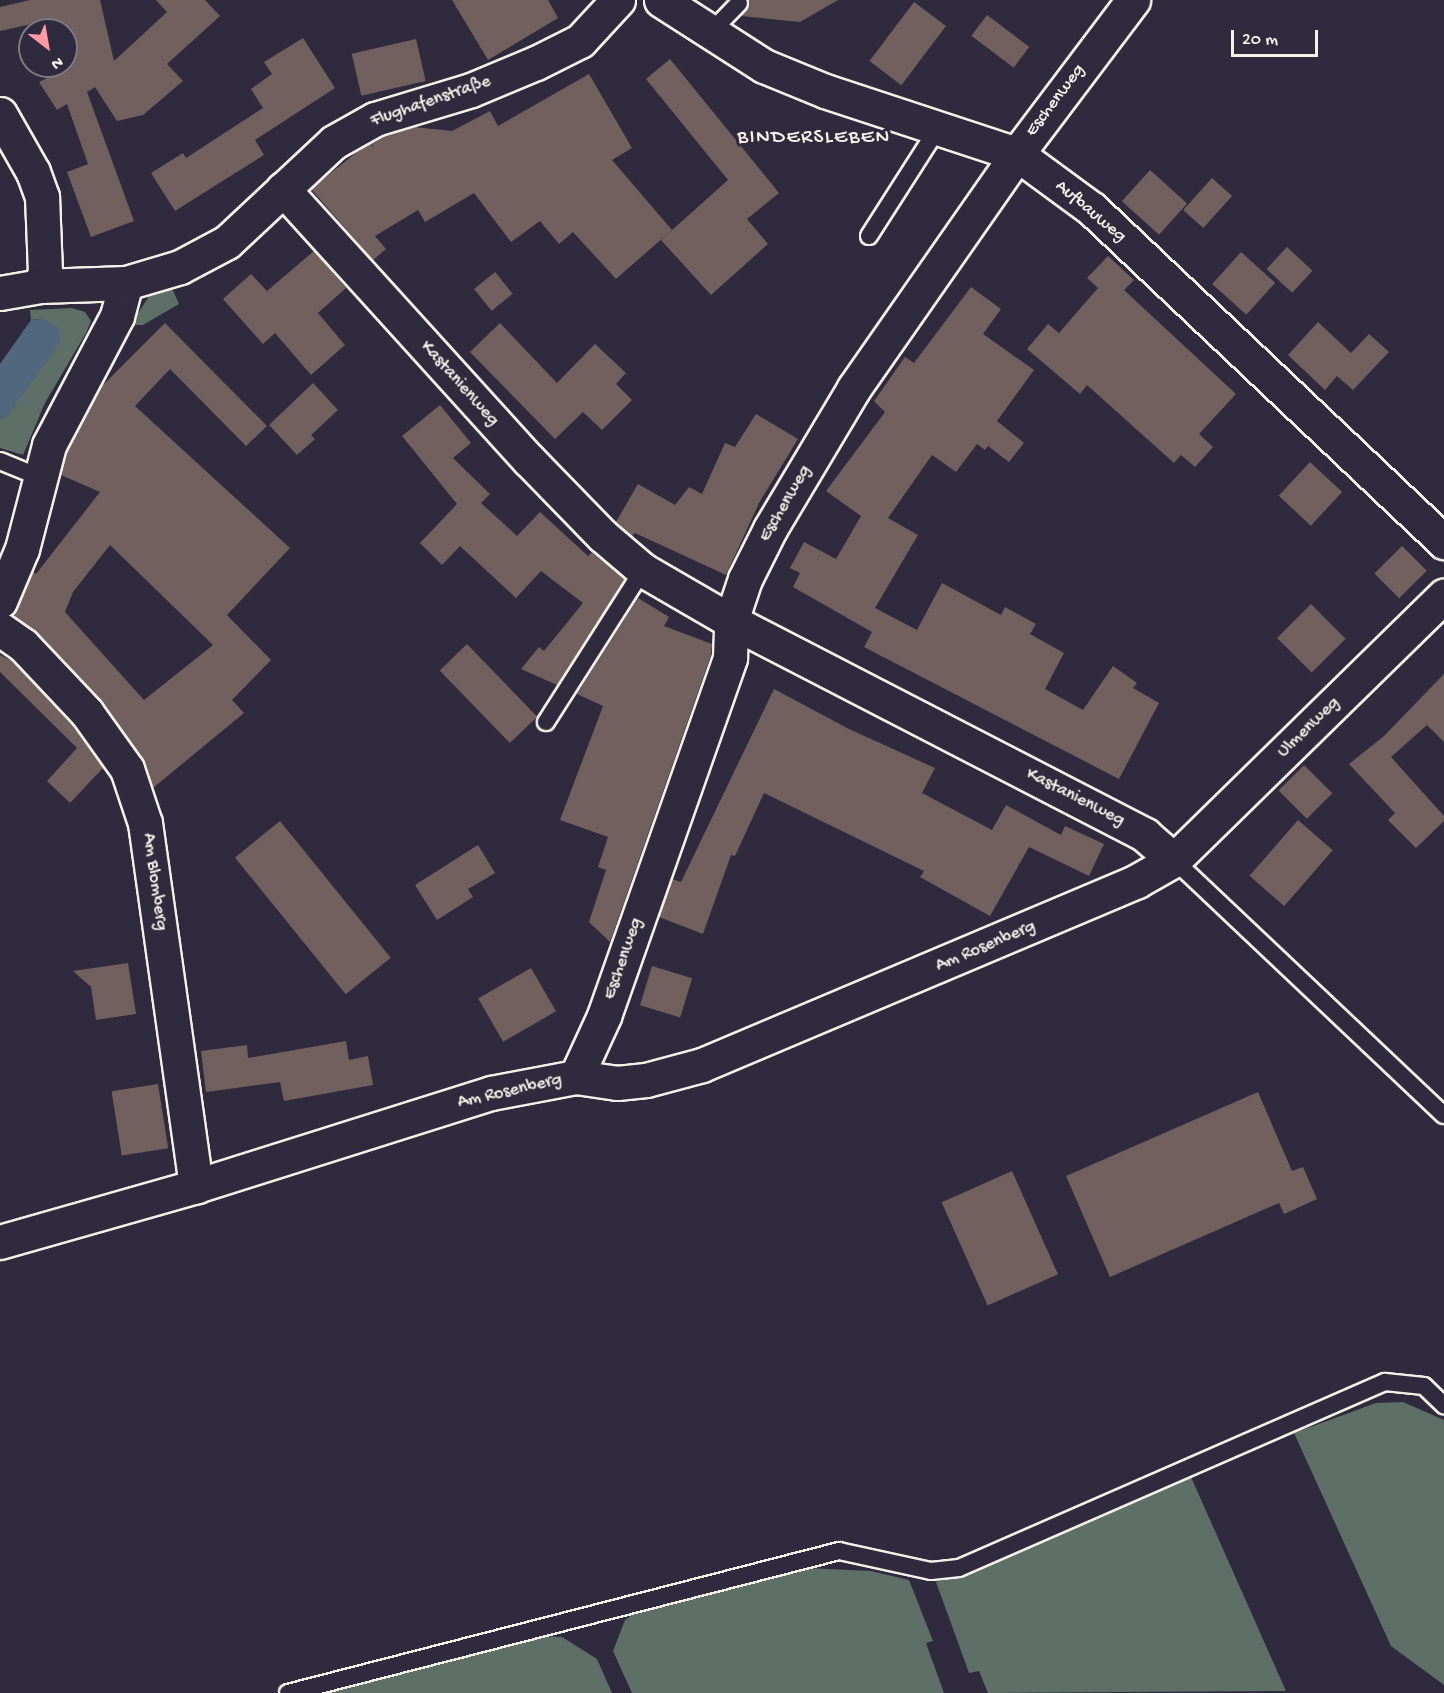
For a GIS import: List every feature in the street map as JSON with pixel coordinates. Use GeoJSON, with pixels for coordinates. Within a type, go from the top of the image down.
{"type":"FeatureCollection","features":[{"type":"Feature","properties":{"kind":"street","name":"Flughafenstraße"},"geometry":{"type":"LineString","coordinates":[[0,293],[40,286],[126,283],[180,267],[227,242],[334,142],[375,119],[471,90],[580,41],[618,0]]}},
{"type":"Feature","properties":{"kind":"street","name":"Aufbauweg"},"geometry":{"type":"LineString","coordinates":[[661,0],[709,34],[764,66],[1017,154],[1092,209],[1444,542]]}},
{"type":"Feature","properties":{"kind":"street","name":"Eschenweg"},"geometry":{"type":"LineString","coordinates":[[576,1077],[604,1016],[730,658],[731,621],[745,579],[770,529],[855,388],[1017,154],[1133,0]]}},
{"type":"Feature","properties":{"kind":"street"},"geometry":{"type":"LineString","coordinates":[[0,114],[33,172],[42,197],[45,272],[40,286]]}},
{"type":"Feature","properties":{"kind":"street","name":"Kastanienweg"},"geometry":{"type":"LineString","coordinates":[[283,189],[528,459],[603,537],[643,570],[731,621],[1145,835],[1174,860]]}},
{"type":"Feature","properties":{"kind":"street"},"geometry":{"type":"LineString","coordinates":[[0,601],[22,549],[39,477],[68,404],[117,315],[126,283]]}},
{"type":"Feature","properties":{"kind":"street","name":"Ulmenweg"},"geometry":{"type":"LineString","coordinates":[[1174,860],[1444,596]]}},
{"type":"Feature","properties":{"kind":"street","name":"Am Blomberg"},"geometry":{"type":"LineString","coordinates":[[0,629],[23,645],[87,713],[127,769],[145,823],[196,1186]]}},
{"type":"Feature","properties":{"kind":"street","name":"Am Rosenberg"},"geometry":{"type":"LineString","coordinates":[[0,1242],[196,1186],[490,1093],[576,1077],[617,1083],[646,1080],[702,1065],[958,959],[1137,881],[1174,860]]}},
{"type":"Feature","properties":{"kind":"lane"},"geometry":{"type":"LineString","coordinates":[[709,34],[738,3]]}},
{"type":"Feature","properties":{"kind":"lane"},"geometry":{"type":"LineString","coordinates":[[869,236],[938,128]]}},
{"type":"Feature","properties":{"kind":"lane"},"geometry":{"type":"LineString","coordinates":[[0,461],[39,477]]}},
{"type":"Feature","properties":{"kind":"lane"},"geometry":{"type":"LineString","coordinates":[[546,722],[643,570]]}},
{"type":"Feature","properties":{"kind":"lane","name":"Kastanienweg"},"geometry":{"type":"LineString","coordinates":[[1174,860],[1444,1115]]}},
{"type":"Feature","properties":{"kind":"lane"},"geometry":{"type":"LineString","coordinates":[[288,1693],[839,1551],[931,1571],[959,1568],[1385,1382],[1424,1386],[1444,1405]]}},
{"type":"Feature","properties":{"kind":"green space"},"geometry":{"type":"Polygon","coordinates":[[[171,286],[179,304],[143,325],[130,325],[152,292],[171,286]]]}},
{"type":"Feature","properties":{"kind":"green space"},"geometry":{"type":"Polygon","coordinates":[[[72,308],[85,312],[91,321],[86,333],[45,403],[23,455],[0,448],[0,419],[9,414],[43,319],[31,320],[30,310],[72,308]]]}},
{"type":"Feature","properties":{"kind":"green space"},"geometry":{"type":"Polygon","coordinates":[[[1403,1402],[1444,1420],[1444,1685],[1391,1646],[1294,1433],[1376,1403],[1403,1402]]]}},
{"type":"Feature","properties":{"kind":"green space"},"geometry":{"type":"Polygon","coordinates":[[[1191,1477],[1286,1691],[988,1693],[979,1671],[969,1673],[936,1582],[1009,1557],[1191,1477]]]}},
{"type":"Feature","properties":{"kind":"green space"},"geometry":{"type":"Polygon","coordinates":[[[806,1568],[871,1571],[909,1580],[933,1641],[926,1643],[944,1693],[632,1693],[613,1651],[625,1620],[642,1608],[806,1568]]]}},
{"type":"Feature","properties":{"kind":"green space"},"geometry":{"type":"Polygon","coordinates":[[[535,1636],[562,1637],[597,1659],[612,1693],[326,1693],[535,1636]]]}},
{"type":"Feature","properties":{"kind":"water"},"geometry":{"type":"Polygon","coordinates":[[[43,319],[58,328],[61,341],[9,414],[0,419],[0,364],[31,320],[43,319]]]}},
{"type":"Feature","properties":{"kind":"building"},"geometry":{"type":"Polygon","coordinates":[[[30,0],[100,0],[114,61],[167,12],[156,0],[205,0],[220,16],[167,64],[183,81],[143,115],[117,121],[95,87],[87,92],[134,221],[91,237],[67,172],[88,164],[67,104],[57,110],[39,82],[47,78],[78,78],[78,18],[18,18],[18,27],[0,31],[0,7],[30,0]]]}},
{"type":"Feature","properties":{"kind":"building"},"geometry":{"type":"Polygon","coordinates":[[[452,0],[548,0],[558,18],[488,60],[452,0]]]}},
{"type":"Feature","properties":{"kind":"building"},"geometry":{"type":"Polygon","coordinates":[[[749,0],[838,0],[800,22],[741,16],[749,0]]]}},
{"type":"Feature","properties":{"kind":"building"},"geometry":{"type":"Polygon","coordinates":[[[914,2],[946,26],[901,85],[869,61],[914,2]]]}},
{"type":"Feature","properties":{"kind":"building"},"geometry":{"type":"Polygon","coordinates":[[[987,15],[1029,47],[1014,68],[971,36],[987,15]]]}},
{"type":"Feature","properties":{"kind":"building"},"geometry":{"type":"Polygon","coordinates":[[[303,38],[335,88],[255,140],[264,155],[175,211],[151,173],[183,153],[186,158],[263,108],[251,89],[272,74],[264,62],[303,38]]]}},
{"type":"Feature","properties":{"kind":"building"},"geometry":{"type":"Polygon","coordinates":[[[416,39],[426,81],[361,96],[352,54],[416,39]]]}},
{"type":"Feature","properties":{"kind":"building"},"geometry":{"type":"Polygon","coordinates":[[[670,59],[779,193],[747,219],[768,244],[711,295],[661,240],[728,180],[646,79],[670,59]]]}},
{"type":"Feature","properties":{"kind":"building"},"geometry":{"type":"Polygon","coordinates":[[[589,74],[632,148],[612,160],[672,230],[616,279],[573,232],[559,244],[540,221],[511,242],[474,193],[425,222],[418,210],[375,236],[386,249],[373,260],[311,189],[357,152],[371,144],[374,149],[372,144],[387,135],[414,127],[452,131],[490,111],[498,126],[589,74]]]}},
{"type":"Feature","properties":{"kind":"building"},"geometry":{"type":"Polygon","coordinates":[[[1150,170],[1187,203],[1159,235],[1122,201],[1150,170]]]}},
{"type":"Feature","properties":{"kind":"building"},"geometry":{"type":"Polygon","coordinates":[[[1212,178],[1232,196],[1203,228],[1183,210],[1212,178]]]}},
{"type":"Feature","properties":{"kind":"building"},"geometry":{"type":"Polygon","coordinates":[[[1287,247],[1313,271],[1292,293],[1267,269],[1287,247]]]}},
{"type":"Feature","properties":{"kind":"building"},"geometry":{"type":"Polygon","coordinates":[[[314,251],[346,288],[318,313],[345,345],[311,375],[275,333],[263,344],[223,299],[251,274],[267,291],[314,251]]]}},
{"type":"Feature","properties":{"kind":"building"},"geometry":{"type":"Polygon","coordinates":[[[1241,252],[1275,283],[1246,315],[1212,284],[1241,252]]]}},
{"type":"Feature","properties":{"kind":"building"},"geometry":{"type":"Polygon","coordinates":[[[1108,256],[1134,280],[1124,290],[1236,394],[1199,434],[1213,447],[1195,467],[1181,455],[1174,463],[1087,385],[1080,394],[1027,349],[1048,324],[1059,333],[1098,288],[1087,278],[1108,256]]]}},
{"type":"Feature","properties":{"kind":"building"},"geometry":{"type":"Polygon","coordinates":[[[495,272],[513,294],[492,311],[474,289],[495,272]]]}},
{"type":"Feature","properties":{"kind":"building"},"geometry":{"type":"Polygon","coordinates":[[[971,287],[1001,309],[983,334],[1034,370],[997,421],[1024,443],[1009,462],[988,446],[985,450],[977,444],[956,472],[932,455],[888,518],[918,535],[875,608],[917,630],[942,583],[1001,615],[1005,607],[1036,624],[1030,634],[1064,653],[1045,689],[1083,710],[1113,666],[1137,683],[1133,688],[1159,703],[1119,779],[864,647],[872,632],[793,587],[800,573],[790,568],[804,542],[836,559],[861,516],[826,491],[885,412],[874,401],[905,357],[914,363],[971,287]]]}},
{"type":"Feature","properties":{"kind":"building"},"geometry":{"type":"Polygon","coordinates":[[[1318,322],[1351,353],[1369,334],[1389,352],[1353,390],[1337,376],[1325,390],[1288,355],[1318,322]]]}},
{"type":"Feature","properties":{"kind":"building"},"geometry":{"type":"Polygon","coordinates":[[[165,323],[267,426],[246,446],[170,369],[135,406],[290,548],[227,615],[271,660],[232,700],[244,713],[153,788],[142,758],[102,702],[37,632],[14,616],[33,571],[36,574],[100,492],[61,475],[67,452],[101,387],[165,323]],[[110,545],[73,592],[65,612],[144,700],[213,645],[110,545]]]}},
{"type":"Feature","properties":{"kind":"building"},"geometry":{"type":"Polygon","coordinates":[[[500,323],[557,383],[595,344],[626,373],[616,384],[632,400],[602,430],[583,412],[555,439],[470,352],[500,323]]]}},
{"type":"Feature","properties":{"kind":"building"},"geometry":{"type":"Polygon","coordinates":[[[313,383],[338,410],[311,435],[315,439],[297,455],[269,425],[313,383]]]}},
{"type":"Feature","properties":{"kind":"building"},"geometry":{"type":"Polygon","coordinates":[[[440,405],[471,443],[453,458],[490,494],[481,503],[517,536],[540,512],[588,556],[592,552],[625,579],[557,685],[521,669],[539,647],[544,651],[583,603],[541,571],[516,598],[460,546],[442,565],[420,543],[457,504],[402,436],[440,405]]]}},
{"type":"Feature","properties":{"kind":"building"},"geometry":{"type":"Polygon","coordinates":[[[756,414],[798,439],[759,503],[726,575],[635,533],[632,536],[616,522],[638,484],[675,505],[689,487],[702,494],[725,443],[735,447],[756,414]]]}},
{"type":"Feature","properties":{"kind":"building"},"geometry":{"type":"Polygon","coordinates":[[[1310,462],[1342,492],[1311,526],[1279,496],[1310,462]]]}},
{"type":"Feature","properties":{"kind":"building"},"geometry":{"type":"Polygon","coordinates":[[[1402,546],[1427,571],[1399,598],[1374,574],[1402,546]]]}},
{"type":"Feature","properties":{"kind":"building"},"geometry":{"type":"Polygon","coordinates":[[[638,598],[669,617],[664,626],[712,644],[711,655],[610,942],[589,922],[606,870],[598,867],[608,837],[560,820],[603,706],[577,694],[638,598]]]}},
{"type":"Feature","properties":{"kind":"building"},"geometry":{"type":"Polygon","coordinates":[[[1311,604],[1346,639],[1312,673],[1277,638],[1311,604]]]}},
{"type":"Feature","properties":{"kind":"building"},"geometry":{"type":"Polygon","coordinates":[[[467,644],[537,717],[510,743],[440,670],[467,644]]]}},
{"type":"Feature","properties":{"kind":"building"},"geometry":{"type":"Polygon","coordinates":[[[0,655],[12,661],[72,725],[103,768],[70,803],[47,781],[77,748],[0,672],[0,655]]]}},
{"type":"Feature","properties":{"kind":"building"},"geometry":{"type":"Polygon","coordinates":[[[1444,674],[1444,742],[1427,725],[1391,757],[1444,816],[1444,821],[1416,848],[1388,820],[1395,813],[1349,764],[1384,736],[1444,674]]]}},
{"type":"Feature","properties":{"kind":"building"},"geometry":{"type":"Polygon","coordinates":[[[774,689],[849,729],[935,768],[922,793],[992,830],[1006,805],[1061,835],[1065,826],[1104,844],[1089,876],[1029,847],[990,916],[920,877],[924,871],[764,793],[735,856],[731,855],[703,934],[659,917],[672,879],[681,882],[774,689]]]}},
{"type":"Feature","properties":{"kind":"building"},"geometry":{"type":"Polygon","coordinates":[[[1304,765],[1332,793],[1307,819],[1279,790],[1304,765]]]}},
{"type":"Feature","properties":{"kind":"building"},"geometry":{"type":"Polygon","coordinates":[[[1298,820],[1333,850],[1284,906],[1249,876],[1298,820]]]}},
{"type":"Feature","properties":{"kind":"building"},"geometry":{"type":"Polygon","coordinates":[[[280,821],[391,958],[346,994],[235,858],[280,821]]]}},
{"type":"Feature","properties":{"kind":"building"},"geometry":{"type":"Polygon","coordinates":[[[478,845],[495,873],[468,889],[473,897],[437,920],[415,885],[478,845]]]}},
{"type":"Feature","properties":{"kind":"building"},"geometry":{"type":"Polygon","coordinates":[[[128,963],[136,1014],[96,1020],[91,987],[73,971],[128,963]]]}},
{"type":"Feature","properties":{"kind":"building"},"geometry":{"type":"Polygon","coordinates":[[[652,966],[692,978],[680,1017],[640,1005],[652,966]]]}},
{"type":"Feature","properties":{"kind":"building"},"geometry":{"type":"Polygon","coordinates":[[[531,968],[556,1011],[503,1042],[478,998],[531,968]]]}},
{"type":"Feature","properties":{"kind":"building"},"geometry":{"type":"Polygon","coordinates":[[[346,1041],[349,1060],[368,1056],[373,1085],[284,1101],[280,1082],[206,1092],[201,1051],[247,1045],[248,1058],[346,1041]]]}},
{"type":"Feature","properties":{"kind":"building"},"geometry":{"type":"Polygon","coordinates":[[[158,1084],[168,1148],[122,1156],[112,1091],[158,1084]]]}},
{"type":"Feature","properties":{"kind":"building"},"geometry":{"type":"Polygon","coordinates":[[[1258,1092],[1292,1171],[1303,1167],[1317,1199],[1284,1214],[1279,1203],[1110,1277],[1066,1176],[1258,1092]]]}},
{"type":"Feature","properties":{"kind":"building"},"geometry":{"type":"Polygon","coordinates":[[[1012,1171],[1058,1274],[988,1306],[942,1202],[1012,1171]]]}},
{"type":"Feature","properties":{"kind":"district","name":"BINDERSLEBEN"},"geometry":{"type":"Point","coordinates":[814,139]}}]}
